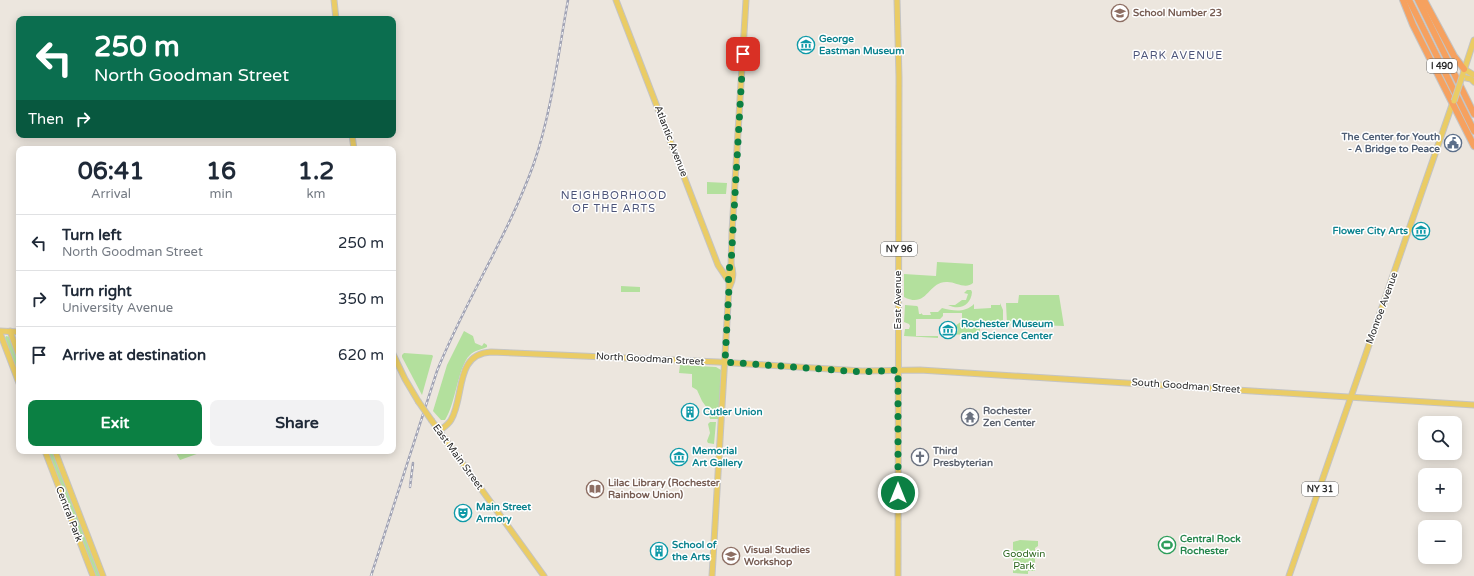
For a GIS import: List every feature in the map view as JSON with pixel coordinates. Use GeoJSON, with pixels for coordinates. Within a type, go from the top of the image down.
{"type":"FeatureCollection","features":[{"type":"Feature","properties":{"kind":"highway"},"geometry":{"type":"LineString","coordinates":[[1403,0],[1413,25],[1474,146]]}},
{"type":"Feature","properties":{"kind":"highway","name":"I 490"},"geometry":{"type":"LineString","coordinates":[[1409,0],[1474,131]]}},
{"type":"Feature","properties":{"kind":"highway","name":"I 490"},"geometry":{"type":"LineString","coordinates":[[1418,0],[1474,114]]}},
{"type":"Feature","properties":{"kind":"highway"},"geometry":{"type":"LineString","coordinates":[[1424,0],[1454,56],[1464,69]]}},
{"type":"Feature","properties":{"kind":"main road"},"geometry":{"type":"LineString","coordinates":[[334,0],[336,16]]}},
{"type":"Feature","properties":{"kind":"main road","name":"Atlantic Avenue"},"geometry":{"type":"LineString","coordinates":[[616,0],[700,213],[717,262],[728,280]]}},
{"type":"Feature","properties":{"kind":"main road"},"geometry":{"type":"LineString","coordinates":[[729,287],[732,281],[731,265],[746,0]]}},
{"type":"Feature","properties":{"kind":"main road","name":"East Avenue"},"geometry":{"type":"LineString","coordinates":[[897,0],[899,77],[898,576]]}},
{"type":"Feature","properties":{"kind":"main road","name":"Monroe Avenue"},"geometry":{"type":"LineString","coordinates":[[1289,576],[1474,40]]}},
{"type":"Feature","properties":{"kind":"main road"},"geometry":{"type":"LineString","coordinates":[[1464,69],[1474,75]]}},
{"type":"Feature","properties":{"kind":"main road"},"geometry":{"type":"LineString","coordinates":[[1462,77],[1470,79],[1474,82]]}},
{"type":"Feature","properties":{"kind":"main road"},"geometry":{"type":"LineString","coordinates":[[712,576],[729,287],[728,270],[731,265]]}},
{"type":"Feature","properties":{"kind":"main road"},"geometry":{"type":"LineString","coordinates":[[10,331],[16,348]]}},
{"type":"Feature","properties":{"kind":"main road"},"geometry":{"type":"LineString","coordinates":[[16,332],[0,332],[16,375]]}},
{"type":"Feature","properties":{"kind":"main road","name":"North Goodman Street"},"geometry":{"type":"LineString","coordinates":[[439,431],[451,420],[467,365],[474,357],[491,352],[725,362],[862,372],[898,370]]}},
{"type":"Feature","properties":{"kind":"main road","name":"East Main Street"},"geometry":{"type":"LineString","coordinates":[[396,360],[418,401],[544,576]]}},
{"type":"Feature","properties":{"kind":"main road","name":"South Goodman Street"},"geometry":{"type":"LineString","coordinates":[[898,370],[1008,375],[1474,405]]}},
{"type":"Feature","properties":{"kind":"main road","name":"Central Park"},"geometry":{"type":"LineString","coordinates":[[46,454],[94,576]]}},
{"type":"Feature","properties":{"kind":"main road","name":"Central Park"},"geometry":{"type":"LineString","coordinates":[[56,454],[103,576]]}},
{"type":"Feature","properties":{"kind":"green space"},"geometry":{"type":"Polygon","coordinates":[[[707,182],[727,183],[726,194],[707,194],[707,182]]]}},
{"type":"Feature","properties":{"kind":"green space"},"geometry":{"type":"Polygon","coordinates":[[[937,262],[973,264],[973,283],[967,286],[949,282],[940,283],[923,298],[918,300],[912,300],[904,297],[904,274],[936,276],[937,262]]]}},
{"type":"Feature","properties":{"kind":"green space"},"geometry":{"type":"Polygon","coordinates":[[[621,286],[640,287],[640,292],[621,292],[621,286]]]}},
{"type":"Feature","properties":{"kind":"green space"},"geometry":{"type":"Polygon","coordinates":[[[967,290],[971,290],[972,292],[970,300],[964,306],[952,307],[948,305],[955,305],[962,300],[966,300],[968,294],[964,293],[967,290]]]}},
{"type":"Feature","properties":{"kind":"green space"},"geometry":{"type":"Polygon","coordinates":[[[1019,295],[1059,295],[1064,326],[1007,324],[1006,303],[1018,303],[1019,295]]]}},
{"type":"Feature","properties":{"kind":"green space"},"geometry":{"type":"Polygon","coordinates":[[[1000,303],[1003,310],[1003,326],[980,327],[980,334],[971,336],[954,335],[951,330],[955,332],[958,331],[955,326],[962,321],[962,313],[943,313],[943,316],[940,319],[916,319],[916,336],[938,336],[938,338],[904,336],[905,329],[909,329],[910,326],[904,322],[905,305],[917,306],[919,314],[931,315],[930,312],[938,312],[942,308],[963,310],[974,304],[974,309],[991,308],[991,305],[1000,305],[1000,303]]]}},
{"type":"Feature","properties":{"kind":"green space"},"geometry":{"type":"Polygon","coordinates":[[[464,331],[473,336],[475,343],[482,346],[484,343],[487,347],[474,352],[466,360],[449,413],[445,420],[441,420],[433,411],[447,365],[464,331]]]}},
{"type":"Feature","properties":{"kind":"green space"},"geometry":{"type":"Polygon","coordinates":[[[6,336],[10,337],[16,353],[16,371],[4,340],[6,336]]]}},
{"type":"Feature","properties":{"kind":"green space"},"geometry":{"type":"Polygon","coordinates":[[[404,353],[433,356],[422,395],[402,357],[404,353]]]}},
{"type":"Feature","properties":{"kind":"green space"},"geometry":{"type":"Polygon","coordinates":[[[680,365],[716,367],[721,370],[719,419],[710,419],[707,408],[697,390],[692,387],[692,374],[679,373],[680,365]]]}},
{"type":"Feature","properties":{"kind":"green space"},"geometry":{"type":"Polygon","coordinates":[[[710,422],[716,422],[714,444],[708,443],[707,441],[710,433],[708,424],[710,422]]]}},
{"type":"Feature","properties":{"kind":"green space"},"geometry":{"type":"Polygon","coordinates":[[[48,454],[55,454],[101,576],[95,576],[48,454]]]}},
{"type":"Feature","properties":{"kind":"green space"},"geometry":{"type":"Polygon","coordinates":[[[177,454],[197,454],[180,460],[177,454]]]}},
{"type":"Feature","properties":{"kind":"green space","name":"Goodwin Park"},"geometry":{"type":"Polygon","coordinates":[[[1020,540],[1038,541],[1038,546],[1035,548],[1035,571],[1028,571],[1028,574],[1013,573],[1013,542],[1020,540]]]}},
{"type":"Feature","properties":{"kind":"railway"},"geometry":{"type":"LineString","coordinates":[[371,576],[437,371],[460,319],[500,242],[534,163],[546,123],[568,0]]}},
{"type":"Feature","properties":{"kind":"railway"},"geometry":{"type":"LineString","coordinates":[[410,487],[413,463]]}},
{"type":"Feature","properties":{"kind":"place","name":"School Number 23"},"geometry":{"type":"Point","coordinates":[1120,13]}},
{"type":"Feature","properties":{"kind":"place","name":"George Eastman Museum"},"geometry":{"type":"Point","coordinates":[806,45]}},
{"type":"Feature","properties":{"kind":"place","name":"The Center for Youth - A Bridge to Peace"},"geometry":{"type":"Point","coordinates":[1453,143]}},
{"type":"Feature","properties":{"kind":"place","name":"Flower City Arts"},"geometry":{"type":"Point","coordinates":[1421,231]}},
{"type":"Feature","properties":{"kind":"place","name":"Rochester Museum and Science Center"},"geometry":{"type":"Point","coordinates":[948,330]}},
{"type":"Feature","properties":{"kind":"place","name":"Cutler Union"},"geometry":{"type":"Point","coordinates":[690,412]}},
{"type":"Feature","properties":{"kind":"place","name":"Rochester Zen Center"},"geometry":{"type":"Point","coordinates":[970,417]}},
{"type":"Feature","properties":{"kind":"place","name":"Memorial Art Gallery"},"geometry":{"type":"Point","coordinates":[679,457]}},
{"type":"Feature","properties":{"kind":"place","name":"Third Presbyterian"},"geometry":{"type":"Point","coordinates":[920,457]}},
{"type":"Feature","properties":{"kind":"place","name":"Lilac Library (Rochester Rainbow Union)"},"geometry":{"type":"Point","coordinates":[595,489]}},
{"type":"Feature","properties":{"kind":"place","name":"Main Street Armory"},"geometry":{"type":"Point","coordinates":[463,513]}},
{"type":"Feature","properties":{"kind":"place","name":"Central Rock Rochester"},"geometry":{"type":"Point","coordinates":[1167,545]}},
{"type":"Feature","properties":{"kind":"place","name":"School of the Arts"},"geometry":{"type":"Point","coordinates":[659,551]}},
{"type":"Feature","properties":{"kind":"place","name":"Visual Studies Workshop"},"geometry":{"type":"Point","coordinates":[731,556]}},
{"type":"Feature","properties":{"kind":"district","name":"PARK AVENUE"},"geometry":{"type":"Point","coordinates":[1178,55]}},
{"type":"Feature","properties":{"kind":"district","name":"NEIGHBORHOOD OF THE ARTS"},"geometry":{"type":"Point","coordinates":[614,201]}},
{"type":"Feature","properties":{"kind":"route"},"geometry":{"type":"LineString","coordinates":[[743,54],[731,265],[728,270],[729,287],[725,362],[862,372],[898,370],[898,493]]}}]}
